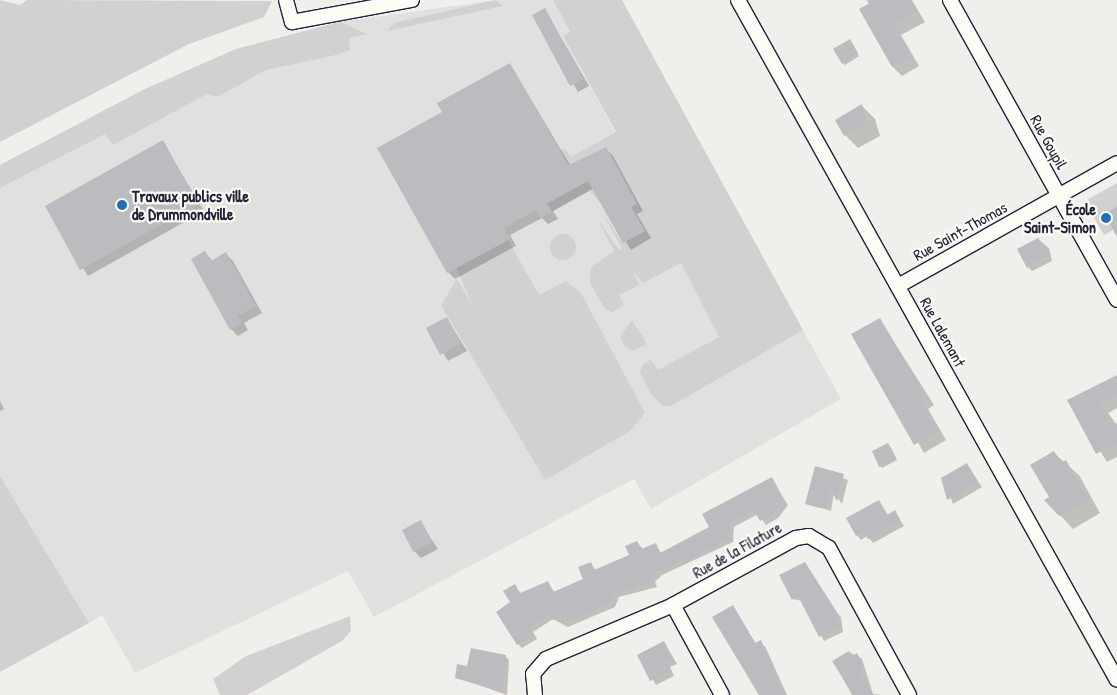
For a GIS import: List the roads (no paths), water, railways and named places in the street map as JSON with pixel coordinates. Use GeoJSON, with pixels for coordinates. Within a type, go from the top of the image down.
{"type":"FeatureCollection","features":[{"type":"Feature","properties":{"kind":"street"},"geometry":{"type":"LineString","coordinates":[[286,0],[292,22],[412,0]]}},
{"type":"Feature","properties":{"kind":"street","name":"Rue Lalemant"},"geometry":{"type":"LineString","coordinates":[[738,0],[1117,680]]}},
{"type":"Feature","properties":{"kind":"street","name":"Rue Goupil"},"geometry":{"type":"LineString","coordinates":[[950,0],[1117,300]]}},
{"type":"Feature","properties":{"kind":"street","name":"Rue Saint-Thomas"},"geometry":{"type":"LineString","coordinates":[[898,286],[1117,163]]}},
{"type":"Feature","properties":{"kind":"street","name":"Rue de la Filature"},"geometry":{"type":"LineString","coordinates":[[535,695],[533,674],[546,659],[673,605],[796,538],[815,536],[829,548],[909,695]]}},
{"type":"Feature","properties":{"kind":"street"},"geometry":{"type":"LineString","coordinates":[[673,605],[722,695]]}},
{"type":"Feature","properties":{"kind":"place","name":"Travaux publics ville de Drummondville"},"geometry":{"type":"Point","coordinates":[122,205]}},
{"type":"Feature","properties":{"kind":"place","name":"École Saint-Simon"},"geometry":{"type":"Point","coordinates":[1106,218]}}]}
